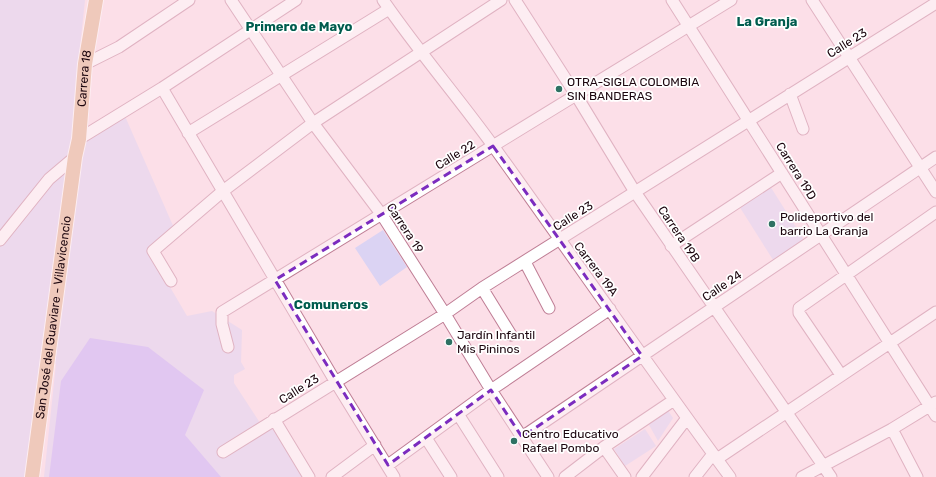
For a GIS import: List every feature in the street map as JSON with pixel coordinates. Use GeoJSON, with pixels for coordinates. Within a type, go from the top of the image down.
{"type":"FeatureCollection","features":[{"type":"Feature","properties":{"kind":"main road","name":"Carrera 18"},"geometry":{"type":"LineString","coordinates":[[75,157],[79,139],[85,64],[96,0]]}},
{"type":"Feature","properties":{"kind":"main road","name":"San José del Guaviare - Villavicencio"},"geometry":{"type":"LineString","coordinates":[[32,477],[75,157]]}},
{"type":"Feature","properties":{"kind":"street"},"geometry":{"type":"LineString","coordinates":[[85,64],[119,47],[190,0]]}},
{"type":"Feature","properties":{"kind":"street","name":"Carrera 19"},"geometry":{"type":"LineString","coordinates":[[231,0],[313,123],[382,215],[491,390],[548,477]]}},
{"type":"Feature","properties":{"kind":"street"},"geometry":{"type":"LineString","coordinates":[[79,139],[162,88],[296,0]]}},
{"type":"Feature","properties":{"kind":"street"},"geometry":{"type":"LineString","coordinates":[[171,281],[153,251],[224,191],[313,123],[502,0]]}},
{"type":"Feature","properties":{"kind":"street","name":"Carrera 19B"},"geometry":{"type":"LineString","coordinates":[[515,0],[576,95],[635,192],[831,477]]}},
{"type":"Feature","properties":{"kind":"street","name":"Carrera 19D"},"geometry":{"type":"LineString","coordinates":[[672,0],[890,343],[933,404],[936,416]]}},
{"type":"Feature","properties":{"kind":"street","name":"Calle 22"},"geometry":{"type":"LineString","coordinates":[[228,347],[222,324],[222,312],[731,0]]}},
{"type":"Feature","properties":{"kind":"street"},"geometry":{"type":"LineString","coordinates":[[812,0],[919,168],[936,192]]}},
{"type":"Feature","properties":{"kind":"street","name":"Calle 23"},"geometry":{"type":"LineString","coordinates":[[223,452],[445,314],[482,288],[936,3]]}},
{"type":"Feature","properties":{"kind":"street"},"geometry":{"type":"LineString","coordinates":[[188,133],[280,75],[386,4]]}},
{"type":"Feature","properties":{"kind":"street","name":"Carrera 19A"},"geometry":{"type":"LineString","coordinates":[[386,4],[421,53],[493,146],[730,477]]}},
{"type":"Feature","properties":{"kind":"street"},"geometry":{"type":"LineString","coordinates":[[162,88],[335,381],[394,477]]}},
{"type":"Feature","properties":{"kind":"street"},"geometry":{"type":"LineString","coordinates":[[790,94],[803,129]]}},
{"type":"Feature","properties":{"kind":"street"},"geometry":{"type":"LineString","coordinates":[[0,240],[49,179],[75,157]]}},
{"type":"Feature","properties":{"kind":"street","name":"Calle 24"},"geometry":{"type":"LineString","coordinates":[[522,437],[936,157]]}},
{"type":"Feature","properties":{"kind":"street"},"geometry":{"type":"LineString","coordinates":[[671,246],[782,173]]}},
{"type":"Feature","properties":{"kind":"street"},"geometry":{"type":"LineString","coordinates":[[840,376],[799,313],[799,308],[936,212]]}},
{"type":"Feature","properties":{"kind":"street"},"geometry":{"type":"LineString","coordinates":[[525,262],[549,308]]}},
{"type":"Feature","properties":{"kind":"street"},"geometry":{"type":"LineString","coordinates":[[482,288],[512,335]]}},
{"type":"Feature","properties":{"kind":"street"},"geometry":{"type":"LineString","coordinates":[[388,466],[491,390],[610,309]]}},
{"type":"Feature","properties":{"kind":"street"},"geometry":{"type":"LineString","coordinates":[[695,477],[715,457],[787,413],[936,312]]}},
{"type":"Feature","properties":{"kind":"street"},"geometry":{"type":"LineString","coordinates":[[565,477],[604,447],[674,400]]}},
{"type":"Feature","properties":{"kind":"street"},"geometry":{"type":"LineString","coordinates":[[802,477],[892,429],[933,404]]}},
{"type":"Feature","properties":{"kind":"street"},"geometry":{"type":"LineString","coordinates":[[458,414],[498,477]]}},
{"type":"Feature","properties":{"kind":"street"},"geometry":{"type":"LineString","coordinates":[[642,477],[687,418]]}},
{"type":"Feature","properties":{"kind":"street"},"geometry":{"type":"LineString","coordinates":[[274,420],[309,477]]}},
{"type":"Feature","properties":{"kind":"street"},"geometry":{"type":"LineString","coordinates":[[892,429],[917,477]]}},
{"type":"Feature","properties":{"kind":"street"},"geometry":{"type":"LineString","coordinates":[[426,438],[452,477]]}},
{"type":"Feature","properties":{"kind":"street"},"geometry":{"type":"LineString","coordinates":[[332,477],[375,445]]}},
{"type":"Feature","properties":{"kind":"street"},"geometry":{"type":"LineString","coordinates":[[604,447],[624,477]]}},
{"type":"Feature","properties":{"kind":"highlighted area"},"geometry":{"type":"Polygon","coordinates":[[[493,146],[642,356],[522,437],[491,390],[388,465],[275,280],[493,146]]]}},
{"type":"Feature","properties":{"kind":"shaded area"},"geometry":{"type":"Polygon","coordinates":[[[0,0],[85,0],[77,75],[84,131],[124,114],[174,228],[150,253],[187,316],[212,311],[242,330],[241,362],[245,369],[234,375],[234,383],[266,432],[277,426],[308,477],[44,477],[56,364],[40,359],[25,477],[0,477],[0,0]]]}},
{"type":"Feature","properties":{"kind":"shaded area","name":"Polideportivo del barrio La Granja"},"geometry":{"type":"Polygon","coordinates":[[[770,186],[806,243],[775,263],[739,206],[770,186]]]}},
{"type":"Feature","properties":{"kind":"shaded area"},"geometry":{"type":"Polygon","coordinates":[[[383,230],[407,267],[380,286],[355,248],[383,230]]]}},
{"type":"Feature","properties":{"kind":"shaded area"},"geometry":{"type":"Polygon","coordinates":[[[90,338],[148,347],[204,390],[185,435],[221,477],[49,477],[61,381],[90,338]]]}},
{"type":"Feature","properties":{"kind":"shaded area"},"geometry":{"type":"Polygon","coordinates":[[[667,409],[673,418],[658,441],[648,423],[667,409]]]}},
{"type":"Feature","properties":{"kind":"shaded area"},"geometry":{"type":"Polygon","coordinates":[[[645,429],[656,446],[625,466],[614,449],[645,429]]]}},
{"type":"Feature","properties":{"kind":"place","name":"OTRA-SIGLA COLOMBIA SIN BANDERAS"},"geometry":{"type":"Point","coordinates":[559,89]}},
{"type":"Feature","properties":{"kind":"place","name":"Polideportivo del barrio La Granja"},"geometry":{"type":"Point","coordinates":[772,224]}},
{"type":"Feature","properties":{"kind":"place","name":"Jardín Infantil Mis Pininos"},"geometry":{"type":"Point","coordinates":[449,342]}},
{"type":"Feature","properties":{"kind":"place","name":"Centro Educativo Rafael Pombo"},"geometry":{"type":"Point","coordinates":[514,441]}},
{"type":"Feature","properties":{"kind":"district","name":"La Granja"},"geometry":{"type":"Point","coordinates":[767,21]}},
{"type":"Feature","properties":{"kind":"district","name":"Primero de Mayo"},"geometry":{"type":"Point","coordinates":[299,26]}},
{"type":"Feature","properties":{"kind":"district","name":"Comuneros"},"geometry":{"type":"Point","coordinates":[331,304]}}]}
